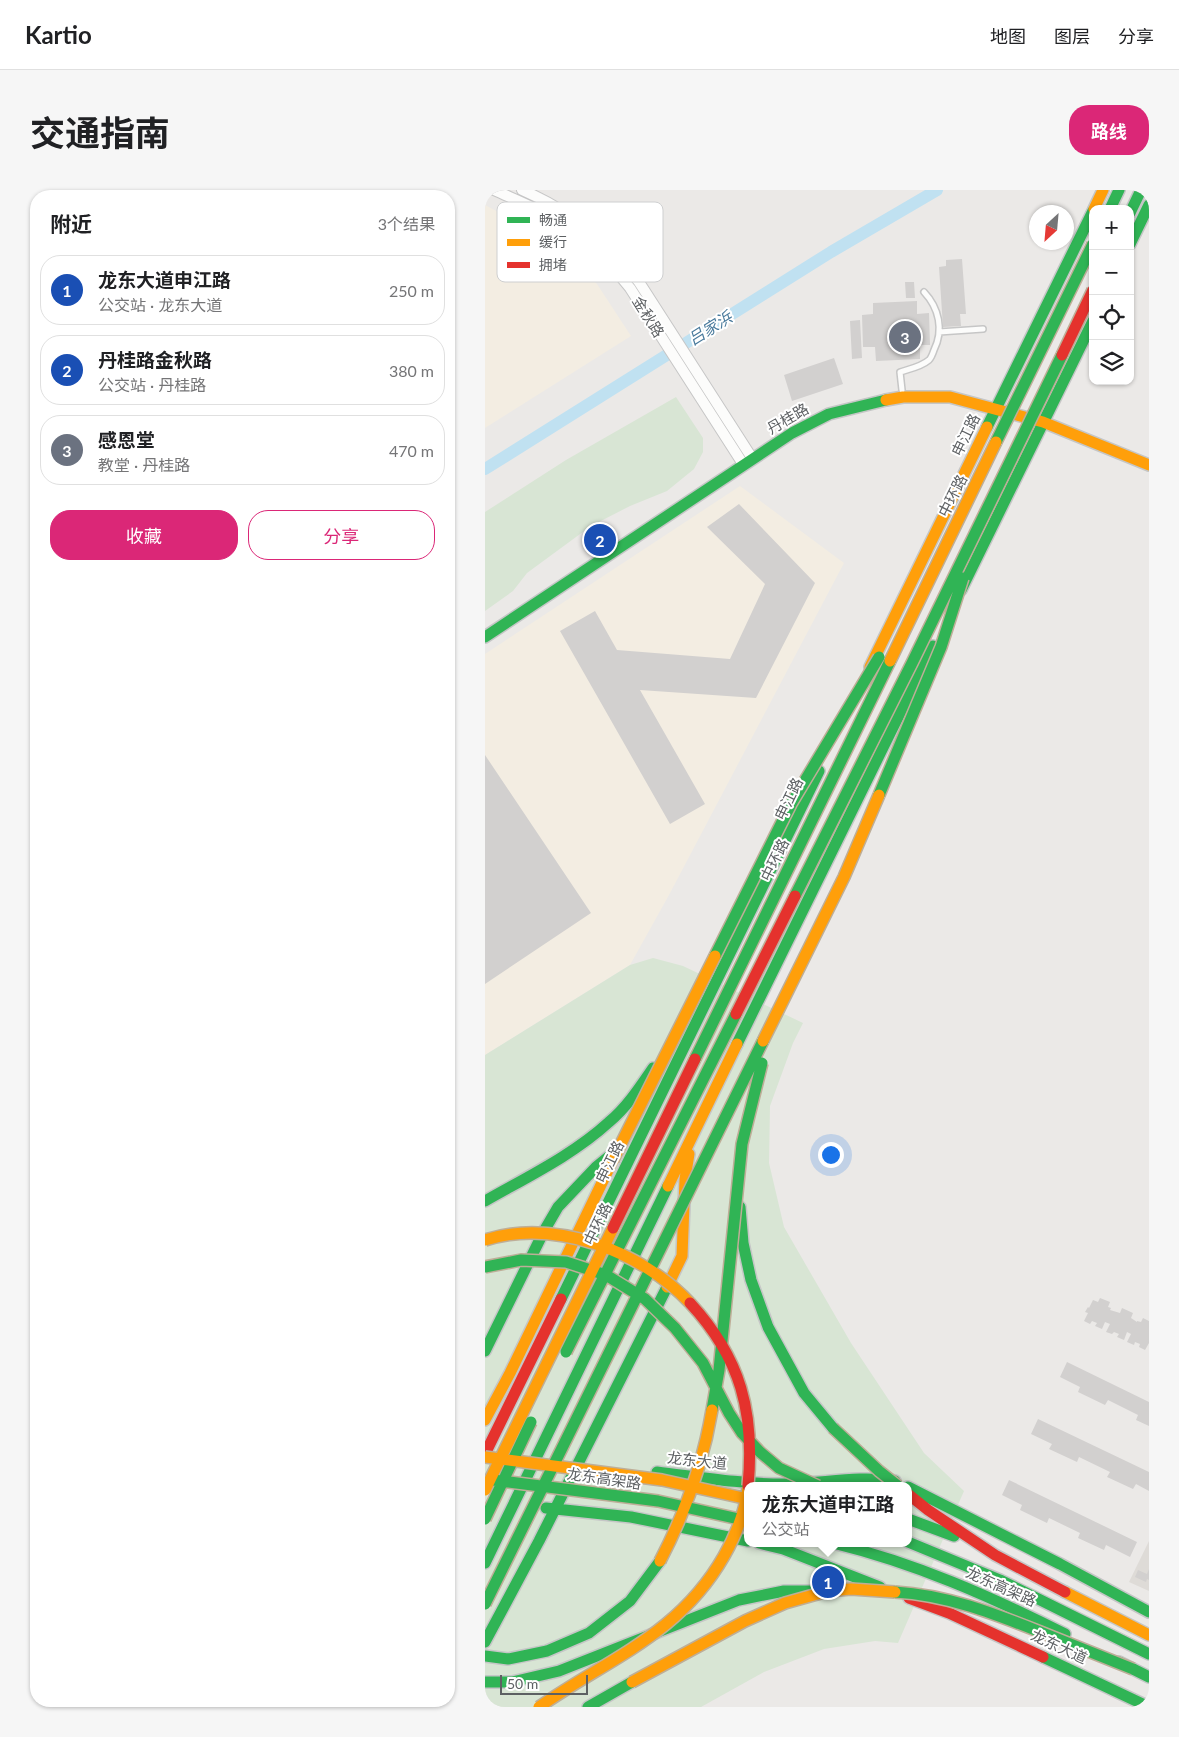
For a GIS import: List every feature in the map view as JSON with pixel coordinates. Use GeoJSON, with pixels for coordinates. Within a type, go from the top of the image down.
{"type":"FeatureCollection","features":[{"type":"Feature","properties":{"kind":"main road","name":"申江路"},"geometry":{"type":"LineString","coordinates":[[1096,205],[1103,190]]}},
{"type":"Feature","properties":{"kind":"main road"},"geometry":{"type":"LineString","coordinates":[[1112,205],[1119,190]]}},
{"type":"Feature","properties":{"kind":"main road"},"geometry":{"type":"LineString","coordinates":[[1134,205],[1141,190]]}},
{"type":"Feature","properties":{"kind":"main road"},"geometry":{"type":"LineString","coordinates":[[1134,236],[1149,205]]}},
{"type":"Feature","properties":{"kind":"main road","name":"申江路"},"geometry":{"type":"LineString","coordinates":[[485,1453],[1089,218]]}},
{"type":"Feature","properties":{"kind":"main road","name":"中环路"},"geometry":{"type":"LineString","coordinates":[[485,1490],[1090,250]]}},
{"type":"Feature","properties":{"kind":"main road","name":"中环路"},"geometry":{"type":"LineString","coordinates":[[559,1366],[977,530],[1091,295]]}},
{"type":"Feature","properties":{"kind":"main road"},"geometry":{"type":"LineString","coordinates":[[485,1563],[704,1112],[1089,329]]}},
{"type":"Feature","properties":{"kind":"main road","name":"丹桂路"},"geometry":{"type":"LineString","coordinates":[[485,637],[746,459],[788,428],[826,408],[849,400],[877,393],[902,390],[953,390],[1045,419],[1149,457]]}},
{"type":"Feature","properties":{"kind":"main road","name":"丹桂路"},"geometry":{"type":"LineString","coordinates":[[485,630],[746,459],[810,422],[829,414],[877,400],[903,397],[950,397],[998,405]]}},
{"type":"Feature","properties":{"kind":"main road","name":"丹桂路"},"geometry":{"type":"LineString","coordinates":[[1045,419],[1149,465]]}},
{"type":"Feature","properties":{"kind":"main road"},"geometry":{"type":"LineString","coordinates":[[485,1604],[844,877],[941,647],[977,530]]}},
{"type":"Feature","properties":{"kind":"main road"},"geometry":{"type":"LineString","coordinates":[[485,1420],[791,804],[932,571]]}},
{"type":"Feature","properties":{"kind":"main road"},"geometry":{"type":"LineString","coordinates":[[485,1656],[508,1659],[547,1651],[589,1633],[630,1601],[660,1561],[675,1532],[691,1493],[707,1441],[719,1370],[742,1144],[750,1108],[779,1012]]}},
{"type":"Feature","properties":{"kind":"main road"},"geometry":{"type":"LineString","coordinates":[[486,1200],[567,1154],[609,1122],[639,1089],[673,1039]]}},
{"type":"Feature","properties":{"kind":"main road"},"geometry":{"type":"LineString","coordinates":[[485,1642],[555,1509],[683,1256],[690,1148],[704,1112]]}},
{"type":"Feature","properties":{"kind":"main road"},"geometry":{"type":"LineString","coordinates":[[485,1351],[544,1231],[558,1207],[596,1168],[645,1126]]}},
{"type":"Feature","properties":{"kind":"main road"},"geometry":{"type":"LineString","coordinates":[[737,1180],[743,1243],[751,1280],[768,1327],[784,1359],[804,1393],[833,1428],[893,1482]]}},
{"type":"Feature","properties":{"kind":"main road"},"geometry":{"type":"LineString","coordinates":[[485,1240],[496,1236],[535,1233],[580,1238],[629,1256],[661,1276],[688,1299],[721,1341],[739,1380],[747,1415],[751,1457],[748,1482]]}},
{"type":"Feature","properties":{"kind":"main road"},"geometry":{"type":"LineString","coordinates":[[485,1267],[521,1260],[566,1262],[606,1275],[645,1299],[675,1328],[703,1363],[729,1413],[742,1433],[779,1468],[809,1482]]}},
{"type":"Feature","properties":{"kind":"main road"},"geometry":{"type":"LineString","coordinates":[[485,1519],[537,1411]]}},
{"type":"Feature","properties":{"kind":"main road","name":"龙东大道"},"geometry":{"type":"LineString","coordinates":[[485,1453],[538,1457],[717,1479],[758,1482]]}},
{"type":"Feature","properties":{"kind":"main road","name":"龙东高架路"},"geometry":{"type":"LineString","coordinates":[[485,1453],[662,1480],[744,1498]]}},
{"type":"Feature","properties":{"kind":"main road","name":"龙东大道"},"geometry":{"type":"LineString","coordinates":[[804,1482],[853,1477],[894,1480],[898,1482]]}},
{"type":"Feature","properties":{"kind":"main road","name":"龙东高架路"},"geometry":{"type":"LineString","coordinates":[[485,1479],[658,1501],[744,1520]]}},
{"type":"Feature","properties":{"kind":"main road","name":"龙东大道"},"geometry":{"type":"LineString","coordinates":[[912,1489],[1149,1612]]}},
{"type":"Feature","properties":{"kind":"main road"},"geometry":{"type":"LineString","coordinates":[[912,1497],[995,1555]]}},
{"type":"Feature","properties":{"kind":"main road"},"geometry":{"type":"LineString","coordinates":[[485,1502],[631,1517],[744,1540]]}},
{"type":"Feature","properties":{"kind":"main road"},"geometry":{"type":"LineString","coordinates":[[539,1707],[557,1694],[612,1663],[669,1623],[699,1594],[720,1564],[738,1529],[744,1510]]}},
{"type":"Feature","properties":{"kind":"main road"},"geometry":{"type":"LineString","coordinates":[[912,1520],[939,1530],[995,1555],[1149,1635]]}},
{"type":"Feature","properties":{"kind":"main road","name":"龙东高架路"},"geometry":{"type":"LineString","coordinates":[[912,1543],[937,1552],[1044,1600],[1149,1654]]}},
{"type":"Feature","properties":{"kind":"main road","name":"龙东大道"},"geometry":{"type":"LineString","coordinates":[[778,1547],[864,1582],[949,1613],[1149,1707]]}},
{"type":"Feature","properties":{"kind":"main road","name":"龙东高架路"},"geometry":{"type":"LineString","coordinates":[[848,1547],[882,1556],[928,1572],[979,1593],[1149,1677]]}},
{"type":"Feature","properties":{"kind":"main road"},"geometry":{"type":"LineString","coordinates":[[485,1682],[512,1682],[559,1671],[739,1600],[784,1591],[851,1589],[914,1593],[955,1601],[994,1613],[1133,1669]]}},
{"type":"Feature","properties":{"kind":"main road"},"geometry":{"type":"LineString","coordinates":[[588,1707],[745,1621],[785,1603],[828,1591]]}},
{"type":"Feature","properties":{"kind":"street","name":"金秋路"},"geometry":{"type":"LineString","coordinates":[[494,190],[520,202]]}},
{"type":"Feature","properties":{"kind":"street","name":"金秋路"},"geometry":{"type":"LineString","coordinates":[[523,190],[546,202]]}},
{"type":"Feature","properties":{"kind":"street","name":"金秋路"},"geometry":{"type":"LineString","coordinates":[[625,282],[693,389],[746,459]]}},
{"type":"Feature","properties":{"kind":"street","name":"金秋路"},"geometry":{"type":"LineString","coordinates":[[639,282],[703,382],[746,459]]}},
{"type":"Feature","properties":{"kind":"lane"},"geometry":{"type":"LineString","coordinates":[[902,390],[900,372],[929,360],[937,342],[939,332],[938,313],[932,301],[924,292]]}},
{"type":"Feature","properties":{"kind":"lane"},"geometry":{"type":"LineString","coordinates":[[939,332],[983,329]]}},
{"type":"Feature","properties":{"kind":"shaded area"},"geometry":{"type":"Polygon","coordinates":[[[485,205],[497,211],[497,282],[595,282],[631,336],[485,428],[485,205]]]}},
{"type":"Feature","properties":{"kind":"shaded area"},"geometry":{"type":"Polygon","coordinates":[[[740,486],[844,563],[669,895],[630,965],[485,1055],[485,654],[740,486]]]}},
{"type":"Feature","properties":{"kind":"shaded area"},"geometry":{"type":"Polygon","coordinates":[[[1149,1541],[1149,1591],[1129,1582],[1149,1541]]]}},
{"type":"Feature","properties":{"kind":"green space"},"geometry":{"type":"Polygon","coordinates":[[[676,397],[703,438],[703,452],[694,469],[667,491],[630,506],[591,526],[527,573],[513,591],[485,611],[485,512],[566,460],[676,397]]]}},
{"type":"Feature","properties":{"kind":"green space"},"geometry":{"type":"Polygon","coordinates":[[[653,958],[683,966],[803,1023],[793,1043],[770,1106],[769,1163],[784,1227],[851,1343],[924,1453],[964,1491],[898,1643],[875,1641],[824,1649],[764,1672],[701,1707],[485,1707],[485,1055],[630,965],[653,958]]]}},
{"type":"Feature","properties":{"kind":"building"},"geometry":{"type":"Polygon","coordinates":[[[962,259],[966,314],[960,314],[961,326],[943,327],[939,267],[946,266],[946,260],[962,259]]]}},
{"type":"Feature","properties":{"kind":"building"},"geometry":{"type":"Polygon","coordinates":[[[905,282],[914,282],[915,298],[906,298],[905,282]]]}},
{"type":"Feature","properties":{"kind":"building"},"geometry":{"type":"Polygon","coordinates":[[[917,301],[917,314],[929,313],[930,345],[920,345],[920,359],[876,361],[875,347],[863,347],[862,315],[873,314],[873,303],[917,301]]]}},
{"type":"Feature","properties":{"kind":"building"},"geometry":{"type":"Polygon","coordinates":[[[860,320],[862,358],[852,359],[850,321],[860,320]]]}},
{"type":"Feature","properties":{"kind":"building"},"geometry":{"type":"Polygon","coordinates":[[[834,358],[843,384],[792,401],[784,375],[834,358]]]}},
{"type":"Feature","properties":{"kind":"building"},"geometry":{"type":"Polygon","coordinates":[[[739,504],[815,583],[756,698],[640,690],[705,804],[670,824],[560,631],[595,611],[617,650],[730,659],[765,584],[707,527],[739,504]]]}},
{"type":"Feature","properties":{"kind":"building"},"geometry":{"type":"Polygon","coordinates":[[[485,755],[591,913],[485,984],[485,755]]]}},
{"type":"Feature","properties":{"kind":"building"},"geometry":{"type":"Polygon","coordinates":[[[1100,1298],[1110,1302],[1108,1307],[1111,1308],[1110,1310],[1120,1313],[1122,1308],[1133,1313],[1131,1318],[1137,1322],[1141,1322],[1143,1318],[1149,1321],[1149,1343],[1145,1350],[1139,1347],[1140,1344],[1135,1342],[1134,1345],[1127,1342],[1131,1334],[1127,1332],[1124,1340],[1117,1337],[1119,1334],[1106,1332],[1110,1324],[1105,1322],[1102,1329],[1095,1326],[1097,1323],[1092,1321],[1090,1324],[1084,1321],[1088,1313],[1085,1312],[1088,1307],[1093,1300],[1098,1302],[1100,1298]]]}},
{"type":"Feature","properties":{"kind":"building"},"geometry":{"type":"Polygon","coordinates":[[[1067,1362],[1149,1402],[1149,1426],[1136,1420],[1138,1415],[1108,1400],[1105,1405],[1078,1392],[1080,1387],[1060,1377],[1067,1362]]]}},
{"type":"Feature","properties":{"kind":"building"},"geometry":{"type":"Polygon","coordinates":[[[1038,1419],[1149,1472],[1149,1491],[1136,1484],[1133,1489],[1107,1477],[1110,1472],[1079,1457],[1077,1462],[1049,1449],[1052,1444],[1031,1434],[1038,1419]]]}},
{"type":"Feature","properties":{"kind":"building"},"geometry":{"type":"Polygon","coordinates":[[[1009,1480],[1137,1542],[1130,1557],[1106,1545],[1104,1550],[1078,1538],[1080,1533],[1049,1518],[1047,1523],[1020,1510],[1022,1505],[1002,1495],[1009,1480]]]}},
{"type":"Feature","properties":{"kind":"building"},"geometry":{"type":"Polygon","coordinates":[[[1149,1569],[1149,1580],[1147,1579],[1146,1582],[1135,1577],[1138,1570],[1147,1574],[1149,1569]]]}},
{"type":"Feature","properties":{"kind":"waterway","name":"吕家浜"},"geometry":{"type":"LineString","coordinates":[[485,469],[831,252],[937,190]]}},
{"type":"Feature","properties":{"kind":"traffic: fast"},"geometry":{"type":"LineString","coordinates":[[1112,205],[1119,190]]}},
{"type":"Feature","properties":{"kind":"traffic: fast"},"geometry":{"type":"LineString","coordinates":[[1134,205],[1141,190]]}},
{"type":"Feature","properties":{"kind":"traffic: fast"},"geometry":{"type":"LineString","coordinates":[[1134,236],[1149,205]]}},
{"type":"Feature","properties":{"kind":"traffic: fast"},"geometry":{"type":"LineString","coordinates":[[987,427],[1089,219]]}},
{"type":"Feature","properties":{"kind":"traffic: fast"},"geometry":{"type":"LineString","coordinates":[[996,442],[1090,250]]}},
{"type":"Feature","properties":{"kind":"traffic: fast"},"geometry":{"type":"LineString","coordinates":[[961,590],[1089,329]]}},
{"type":"Feature","properties":{"kind":"traffic: fast"},"geometry":{"type":"LineString","coordinates":[[795,896],[912,663],[1062,355]]}},
{"type":"Feature","properties":{"kind":"traffic: fast"},"geometry":{"type":"LineString","coordinates":[[485,637],[792,433],[829,414],[886,400]]}},
{"type":"Feature","properties":{"kind":"traffic: fast"},"geometry":{"type":"LineString","coordinates":[[879,795],[941,647],[963,578]]}},
{"type":"Feature","properties":{"kind":"traffic: fast"},"geometry":{"type":"LineString","coordinates":[[737,1044],[933,646]]}},
{"type":"Feature","properties":{"kind":"traffic: fast"},"geometry":{"type":"LineString","coordinates":[[715,956],[791,804],[879,657]]}},
{"type":"Feature","properties":{"kind":"traffic: fast"},"geometry":{"type":"LineString","coordinates":[[695,1059],[890,661]]}},
{"type":"Feature","properties":{"kind":"traffic: fast"},"geometry":{"type":"LineString","coordinates":[[561,1299],[819,771]]}},
{"type":"Feature","properties":{"kind":"traffic: fast"},"geometry":{"type":"LineString","coordinates":[[566,1352],[736,1014]]}},
{"type":"Feature","properties":{"kind":"traffic: fast"},"geometry":{"type":"LineString","coordinates":[[485,1604],[763,1041]]}},
{"type":"Feature","properties":{"kind":"traffic: fast"},"geometry":{"type":"LineString","coordinates":[[712,1410],[719,1370],[742,1144],[762,1063]]}},
{"type":"Feature","properties":{"kind":"traffic: fast"},"geometry":{"type":"LineString","coordinates":[[485,1201],[549,1165],[595,1134],[622,1110],[653,1068]]}},
{"type":"Feature","properties":{"kind":"traffic: fast"},"geometry":{"type":"LineString","coordinates":[[485,1351],[544,1231],[558,1207],[596,1167],[618,1149]]}},
{"type":"Feature","properties":{"kind":"traffic: fast"},"geometry":{"type":"LineString","coordinates":[[485,1563],[668,1186]]}},
{"type":"Feature","properties":{"kind":"traffic: fast"},"geometry":{"type":"LineString","coordinates":[[740,1207],[743,1243],[751,1280],[768,1327],[804,1393],[833,1428]]}},
{"type":"Feature","properties":{"kind":"traffic: fast"},"geometry":{"type":"LineString","coordinates":[[485,1267],[521,1260],[566,1262],[606,1275],[645,1299],[675,1328],[703,1363],[729,1413],[742,1433],[779,1468],[809,1482]]}},
{"type":"Feature","properties":{"kind":"traffic: fast"},"geometry":{"type":"LineString","coordinates":[[485,1642],[539,1541],[667,1287]]}},
{"type":"Feature","properties":{"kind":"traffic: fast"},"geometry":{"type":"LineString","coordinates":[[485,1519],[531,1422]]}},
{"type":"Feature","properties":{"kind":"traffic: fast"},"geometry":{"type":"LineString","coordinates":[[833,1428],[893,1482]]}},
{"type":"Feature","properties":{"kind":"traffic: fast"},"geometry":{"type":"LineString","coordinates":[[657,1472],[744,1482]]}},
{"type":"Feature","properties":{"kind":"traffic: fast"},"geometry":{"type":"LineString","coordinates":[[820,1482],[853,1479],[895,1481]]}},
{"type":"Feature","properties":{"kind":"traffic: fast"},"geometry":{"type":"LineString","coordinates":[[493,1480],[658,1501],[744,1520]]}},
{"type":"Feature","properties":{"kind":"traffic: fast"},"geometry":{"type":"LineString","coordinates":[[912,1489],[1060,1564],[1149,1612]]}},
{"type":"Feature","properties":{"kind":"traffic: fast"},"geometry":{"type":"LineString","coordinates":[[546,1508],[631,1517],[744,1540]]}},
{"type":"Feature","properties":{"kind":"traffic: fast"},"geometry":{"type":"LineString","coordinates":[[912,1520],[954,1536]]}},
{"type":"Feature","properties":{"kind":"traffic: fast"},"geometry":{"type":"LineString","coordinates":[[912,1544],[1000,1580],[1149,1654]]}},
{"type":"Feature","properties":{"kind":"traffic: fast"},"geometry":{"type":"LineString","coordinates":[[775,1547],[880,1587]]}},
{"type":"Feature","properties":{"kind":"traffic: fast"},"geometry":{"type":"LineString","coordinates":[[848,1547],[893,1560],[952,1582],[1065,1634]]}},
{"type":"Feature","properties":{"kind":"traffic: fast"},"geometry":{"type":"LineString","coordinates":[[485,1656],[508,1659],[547,1651],[589,1633],[630,1601],[660,1561]]}},
{"type":"Feature","properties":{"kind":"traffic: fast"},"geometry":{"type":"LineString","coordinates":[[485,1682],[512,1682],[559,1671],[739,1600],[784,1591],[819,1591]]}},
{"type":"Feature","properties":{"kind":"traffic: fast"},"geometry":{"type":"LineString","coordinates":[[895,1592],[934,1597],[971,1606],[1133,1669]]}},
{"type":"Feature","properties":{"kind":"traffic: fast"},"geometry":{"type":"LineString","coordinates":[[1043,1657],[1149,1707]]}},
{"type":"Feature","properties":{"kind":"traffic: fast"},"geometry":{"type":"LineString","coordinates":[[1119,1662],[1149,1677]]}},
{"type":"Feature","properties":{"kind":"traffic: fast"},"geometry":{"type":"LineString","coordinates":[[588,1707],[632,1682]]}},
{"type":"Feature","properties":{"kind":"traffic: slow"},"geometry":{"type":"LineString","coordinates":[[1096,205],[1103,190]]}},
{"type":"Feature","properties":{"kind":"traffic: slow"},"geometry":{"type":"LineString","coordinates":[[886,400],[903,397],[950,397],[1043,422],[1149,465]]}},
{"type":"Feature","properties":{"kind":"traffic: slow"},"geometry":{"type":"LineString","coordinates":[[870,667],[987,427]]}},
{"type":"Feature","properties":{"kind":"traffic: slow"},"geometry":{"type":"LineString","coordinates":[[890,661],[996,442]]}},
{"type":"Feature","properties":{"kind":"traffic: slow"},"geometry":{"type":"LineString","coordinates":[[763,1041],[844,877],[879,795]]}},
{"type":"Feature","properties":{"kind":"traffic: slow"},"geometry":{"type":"LineString","coordinates":[[613,1160],[715,956]]}},
{"type":"Feature","properties":{"kind":"traffic: slow"},"geometry":{"type":"LineString","coordinates":[[668,1186],[737,1044]]}},
{"type":"Feature","properties":{"kind":"traffic: slow"},"geometry":{"type":"LineString","coordinates":[[667,1287],[682,1256],[685,1179],[689,1154]]}},
{"type":"Feature","properties":{"kind":"traffic: slow"},"geometry":{"type":"LineString","coordinates":[[485,1420],[510,1373],[613,1160]]}},
{"type":"Feature","properties":{"kind":"traffic: slow"},"geometry":{"type":"LineString","coordinates":[[485,1490],[613,1228]]}},
{"type":"Feature","properties":{"kind":"traffic: slow"},"geometry":{"type":"LineString","coordinates":[[485,1240],[512,1234],[540,1233],[568,1237],[595,1244],[622,1254],[647,1268],[670,1284],[690,1303]]}},
{"type":"Feature","properties":{"kind":"traffic: slow"},"geometry":{"type":"LineString","coordinates":[[660,1561],[692,1488],[704,1450],[712,1410]]}},
{"type":"Feature","properties":{"kind":"traffic: slow"},"geometry":{"type":"LineString","coordinates":[[485,1457],[662,1480],[744,1498]]}},
{"type":"Feature","properties":{"kind":"traffic: slow"},"geometry":{"type":"LineString","coordinates":[[539,1707],[641,1643],[686,1606],[706,1583],[724,1556],[736,1532],[744,1508]]}},
{"type":"Feature","properties":{"kind":"traffic: slow"},"geometry":{"type":"LineString","coordinates":[[632,1682],[745,1621],[785,1603],[828,1591],[851,1589],[895,1592]]}},
{"type":"Feature","properties":{"kind":"traffic: slow"},"geometry":{"type":"LineString","coordinates":[[1065,1592],[1149,1635]]}},
{"type":"Feature","properties":{"kind":"traffic: jam"},"geometry":{"type":"LineString","coordinates":[[1062,355],[1091,295]]}},
{"type":"Feature","properties":{"kind":"traffic: jam"},"geometry":{"type":"LineString","coordinates":[[736,1014],[795,896]]}},
{"type":"Feature","properties":{"kind":"traffic: jam"},"geometry":{"type":"LineString","coordinates":[[613,1228],[695,1059]]}},
{"type":"Feature","properties":{"kind":"traffic: jam"},"geometry":{"type":"LineString","coordinates":[[485,1454],[561,1299]]}},
{"type":"Feature","properties":{"kind":"traffic: jam"},"geometry":{"type":"LineString","coordinates":[[690,1303],[722,1345],[733,1366],[741,1388],[749,1434],[748,1482]]}},
{"type":"Feature","properties":{"kind":"traffic: jam"},"geometry":{"type":"LineString","coordinates":[[912,1497],[995,1555],[1065,1592]]}},
{"type":"Feature","properties":{"kind":"traffic: jam"},"geometry":{"type":"LineString","coordinates":[[909,1598],[949,1613],[1043,1657]]}},
{"type":"Feature","properties":{"kind":"place","name":"感恩堂"},"geometry":{"type":"Point","coordinates":[905,337]}},
{"type":"Feature","properties":{"kind":"place","name":"丹桂路金秋路"},"geometry":{"type":"Point","coordinates":[600,540]}},
{"type":"Feature","properties":{"kind":"place","name":"龙东大道申江路"},"geometry":{"type":"Point","coordinates":[828,1582]}}]}
